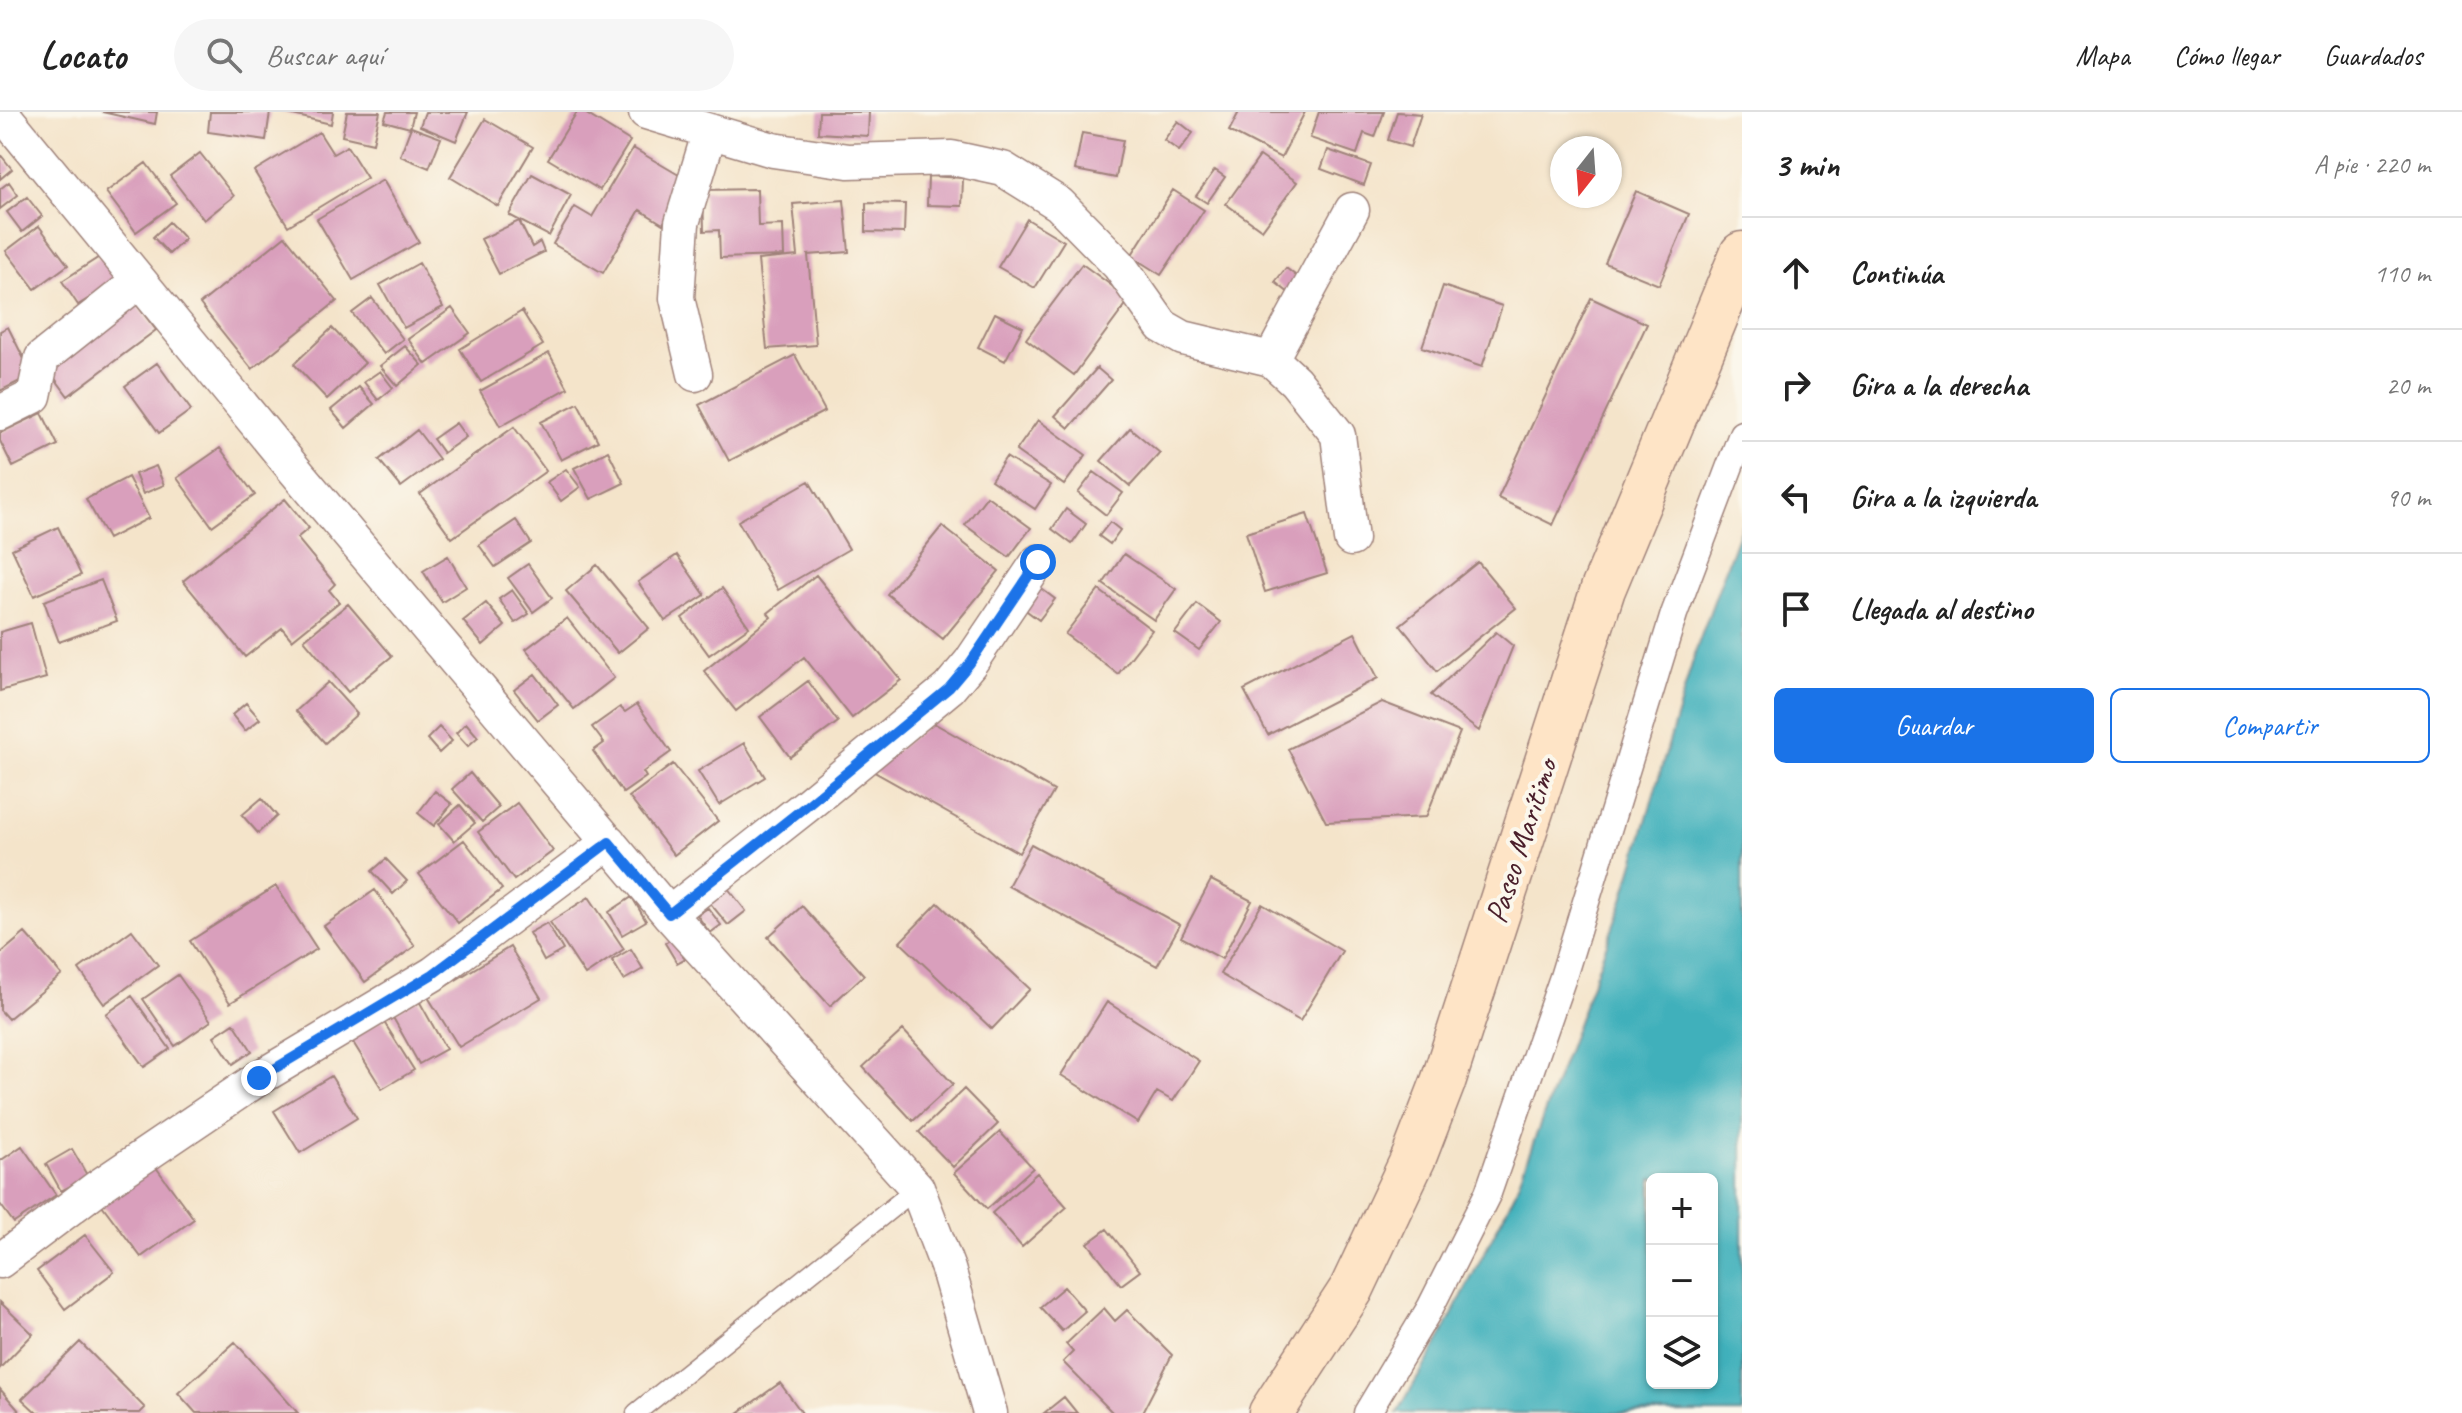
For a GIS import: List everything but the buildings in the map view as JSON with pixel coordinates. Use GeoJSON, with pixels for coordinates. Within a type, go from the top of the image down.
{"type":"FeatureCollection","features":[{"type":"Feature","properties":{"kind":"main road","name":"Paseo Marítimo"},"geometry":{"type":"LineString","coordinates":[[1271,1413],[1351,1290],[1414,1157],[1443,1082],[1603,589],[1742,254]]}},
{"type":"Feature","properties":{"kind":"street"},"geometry":{"type":"LineString","coordinates":[[1,112],[293,468],[669,914],[917,1188],[948,1269],[990,1413]]}},
{"type":"Feature","properties":{"kind":"street"},"geometry":{"type":"LineString","coordinates":[[646,112],[773,150],[848,161],[952,158],[1003,169],[1059,204],[1119,265],[1162,326],[1183,338],[1271,359],[1295,381],[1338,435],[1351,539]]}},
{"type":"Feature","properties":{"kind":"street"},"geometry":{"type":"LineString","coordinates":[[695,374],[677,298],[682,223],[710,131]]}},
{"type":"Feature","properties":{"kind":"street"},"geometry":{"type":"LineString","coordinates":[[1271,359],[1352,210]]}},
{"type":"Feature","properties":{"kind":"street"},"geometry":{"type":"LineString","coordinates":[[0,413],[34,396],[42,358],[139,281]]}},
{"type":"Feature","properties":{"kind":"street"},"geometry":{"type":"LineString","coordinates":[[1367,1413],[1430,1308],[1488,1193],[1563,977],[1674,614],[1742,434]]}},
{"type":"Feature","properties":{"kind":"street"},"geometry":{"type":"LineString","coordinates":[[669,914],[949,688],[970,663],[1038,562]]}},
{"type":"Feature","properties":{"kind":"street"},"geometry":{"type":"LineString","coordinates":[[0,1261],[98,1187],[259,1078],[433,974],[609,842]]}},
{"type":"Feature","properties":{"kind":"lane"},"geometry":{"type":"LineString","coordinates":[[636,1413],[917,1188]]}},
{"type":"Feature","properties":{"kind":"water"},"geometry":{"type":"Polygon","coordinates":[[[1742,524],[1742,1413],[1397,1413],[1434,1350],[1514,1195],[1623,900],[1696,650],[1742,524]]]}},
{"type":"Feature","properties":{"kind":"route"},"geometry":{"type":"LineString","coordinates":[[259,1078],[433,974],[609,842],[669,914],[949,688],[970,663],[1038,562]]}}]}
